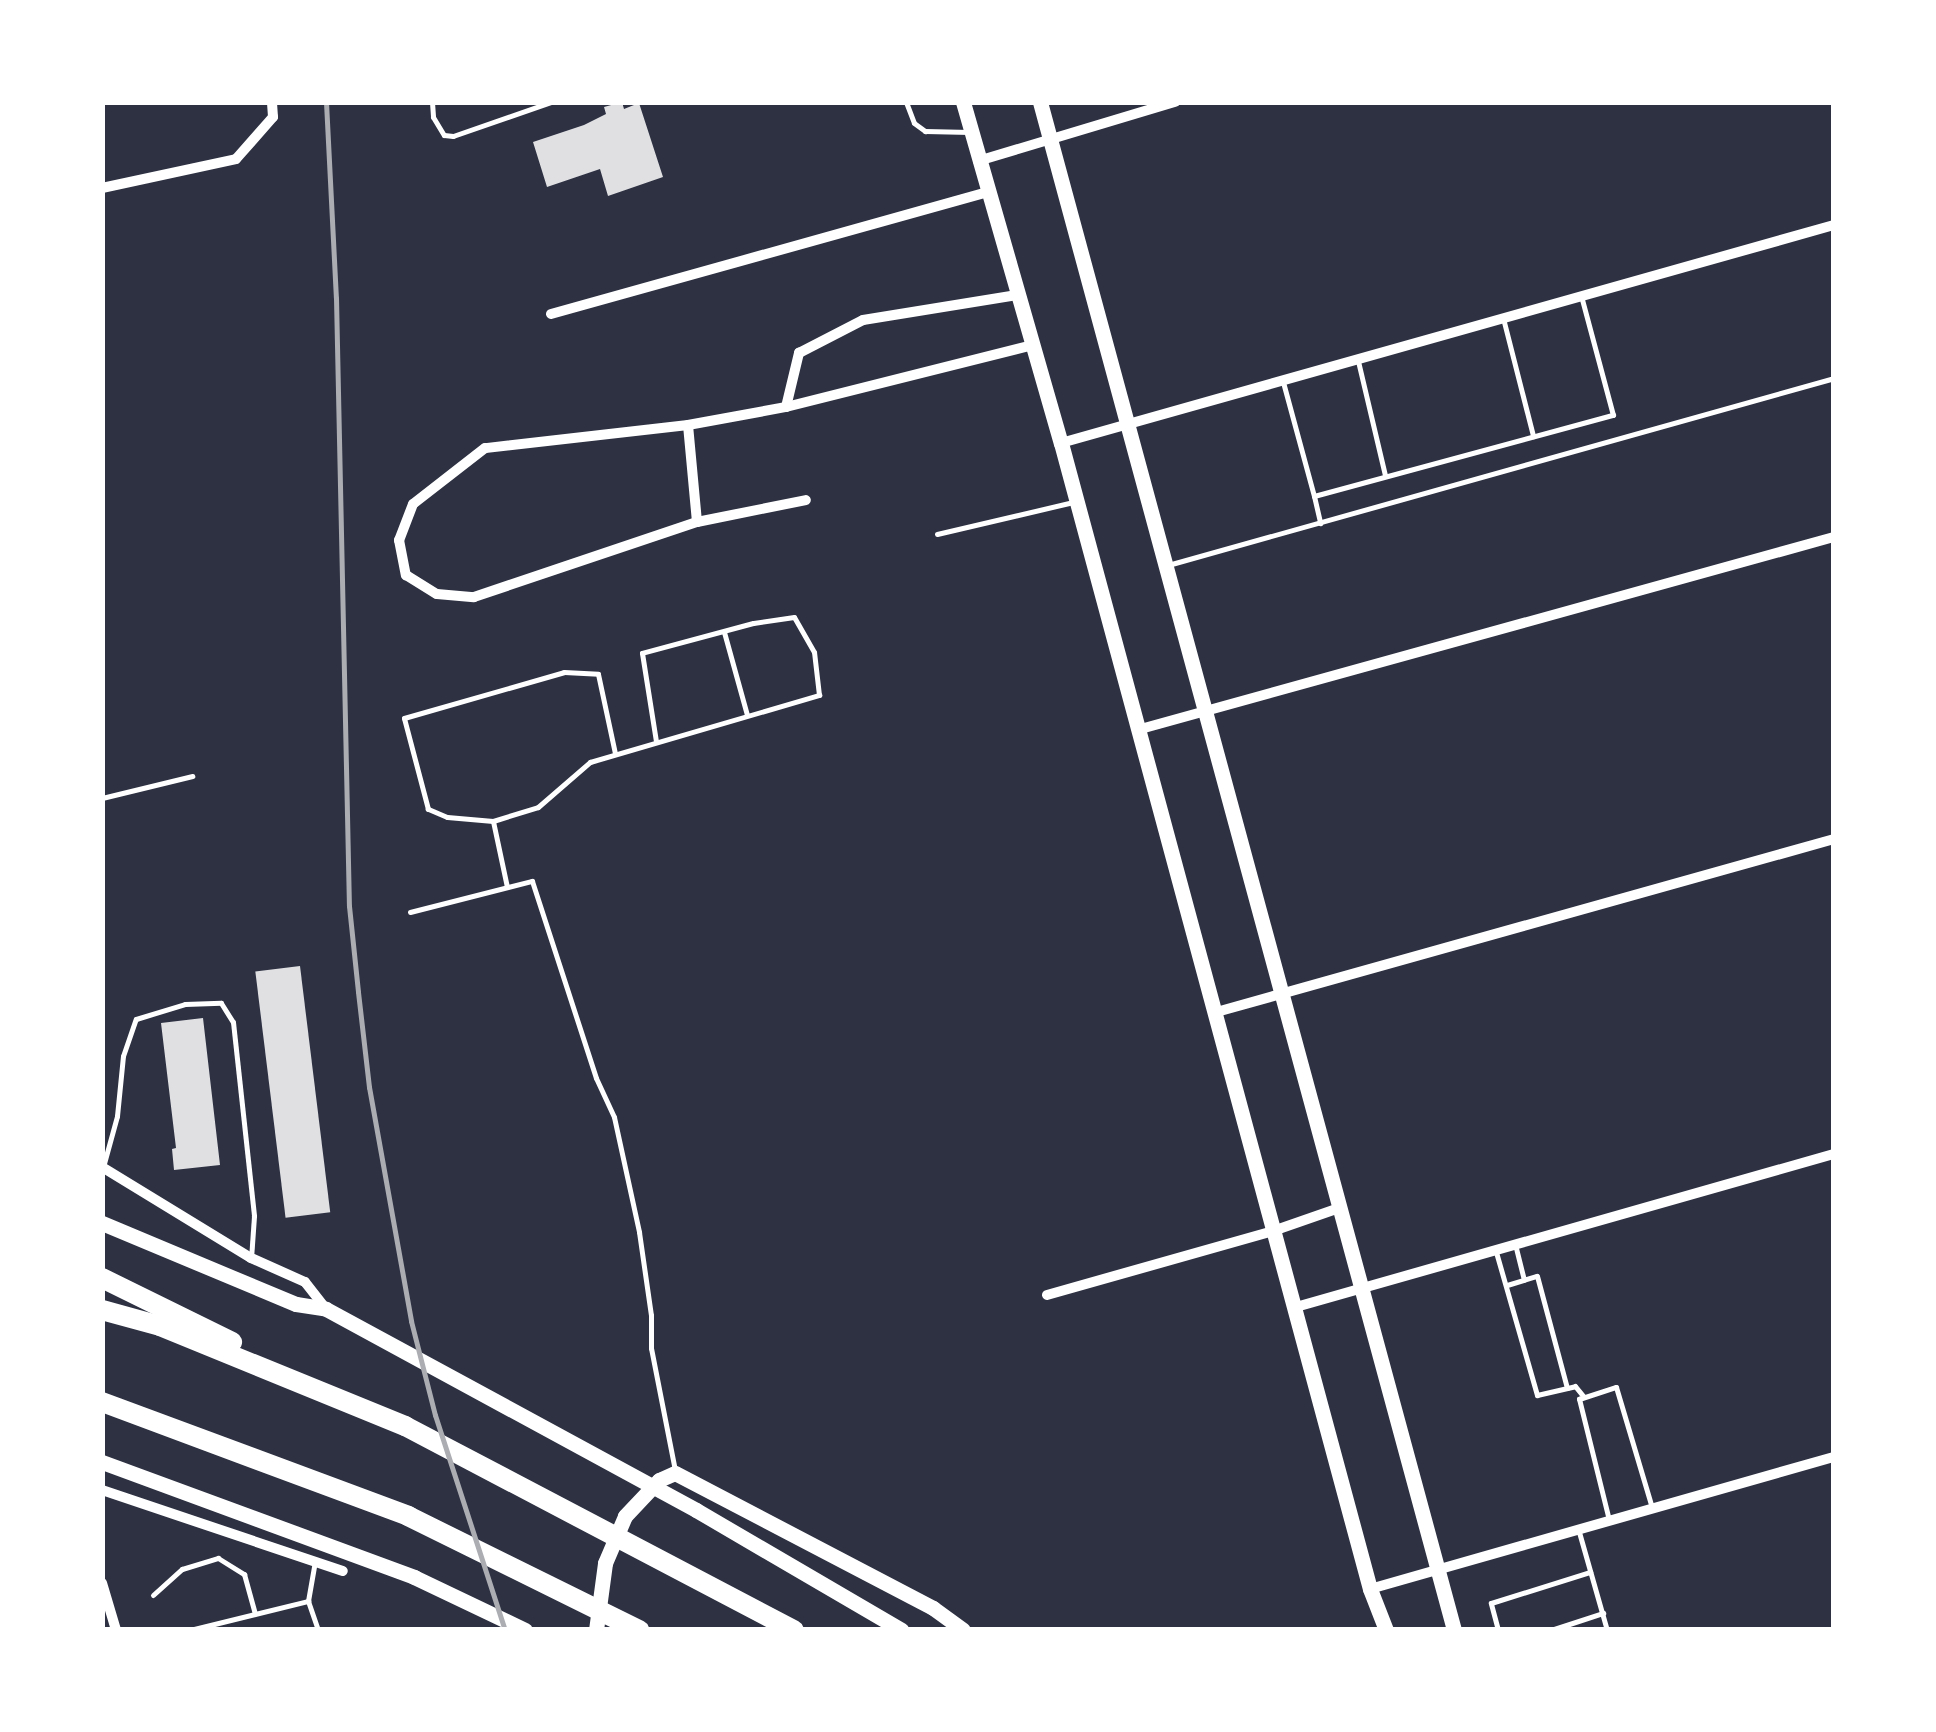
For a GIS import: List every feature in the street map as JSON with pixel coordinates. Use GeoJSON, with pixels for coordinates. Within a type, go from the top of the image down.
{"type":"FeatureCollection","features":[{"type":"Feature","properties":{"kind":"highway"},"geometry":{"type":"LineString","coordinates":[[102,1278],[378,1413],[794,1630]]}},
{"type":"Feature","properties":{"kind":"highway"},"geometry":{"type":"LineString","coordinates":[[102,1310],[160,1326],[378,1413]]}},
{"type":"Feature","properties":{"kind":"highway"},"geometry":{"type":"LineString","coordinates":[[102,1402],[408,1516],[638,1630]]}},
{"type":"Feature","properties":{"kind":"main road"},"geometry":{"type":"LineString","coordinates":[[963,102],[1061,443],[1370,1588],[1386,1630]]}},
{"type":"Feature","properties":{"kind":"main road"},"geometry":{"type":"LineString","coordinates":[[1040,102],[1454,1630]]}},
{"type":"Feature","properties":{"kind":"main road"},"geometry":{"type":"LineString","coordinates":[[102,1222],[296,1304],[326,1310],[696,1510],[901,1630]]}},
{"type":"Feature","properties":{"kind":"main road"},"geometry":{"type":"LineString","coordinates":[[102,1462],[414,1577],[525,1630]]}},
{"type":"Feature","properties":{"kind":"main road"},"geometry":{"type":"LineString","coordinates":[[596,1630],[605,1563],[625,1516],[659,1480],[676,1473],[933,1608],[964,1630]]}},
{"type":"Feature","properties":{"kind":"street"},"geometry":{"type":"LineString","coordinates":[[102,188],[236,160],[273,117],[272,102]]}},
{"type":"Feature","properties":{"kind":"street"},"geometry":{"type":"LineString","coordinates":[[978,161],[1175,102]]}},
{"type":"Feature","properties":{"kind":"street"},"geometry":{"type":"LineString","coordinates":[[551,314],[988,192]]}},
{"type":"Feature","properties":{"kind":"street"},"geometry":{"type":"LineString","coordinates":[[1061,443],[1834,225]]}},
{"type":"Feature","properties":{"kind":"street"},"geometry":{"type":"LineString","coordinates":[[786,407],[799,353],[863,320],[1017,294]]}},
{"type":"Feature","properties":{"kind":"street"},"geometry":{"type":"LineString","coordinates":[[806,500],[697,522],[474,597],[437,594],[406,575],[398,540],[413,504],[485,448],[688,425],[786,407],[1032,345]]}},
{"type":"Feature","properties":{"kind":"street"},"geometry":{"type":"LineString","coordinates":[[688,425],[697,522]]}},
{"type":"Feature","properties":{"kind":"street"},"geometry":{"type":"LineString","coordinates":[[1136,730],[1834,536]]}},
{"type":"Feature","properties":{"kind":"street"},"geometry":{"type":"LineString","coordinates":[[1212,1014],[1834,839]]}},
{"type":"Feature","properties":{"kind":"street"},"geometry":{"type":"LineString","coordinates":[[1296,1307],[1834,1154]]}},
{"type":"Feature","properties":{"kind":"street"},"geometry":{"type":"LineString","coordinates":[[103,1167],[251,1258],[305,1282],[326,1310]]}},
{"type":"Feature","properties":{"kind":"street"},"geometry":{"type":"LineString","coordinates":[[1048,1294],[1273,1232],[1340,1208]]}},
{"type":"Feature","properties":{"kind":"street"},"geometry":{"type":"LineString","coordinates":[[1370,1588],[1834,1457]]}},
{"type":"Feature","properties":{"kind":"street"},"geometry":{"type":"LineString","coordinates":[[102,1490],[343,1571]]}},
{"type":"Feature","properties":{"kind":"street"},"geometry":{"type":"LineString","coordinates":[[102,1583],[116,1630]]}},
{"type":"Feature","properties":{"kind":"lane"},"geometry":{"type":"LineString","coordinates":[[432,102],[433,117],[444,135],[453,136],[551,102]]}},
{"type":"Feature","properties":{"kind":"lane"},"geometry":{"type":"LineString","coordinates":[[906,102],[914,123],[925,131],[945,135],[970,132]]}},
{"type":"Feature","properties":{"kind":"lane"},"geometry":{"type":"LineString","coordinates":[[1314,496],[1613,415],[1582,296]]}},
{"type":"Feature","properties":{"kind":"lane"},"geometry":{"type":"LineString","coordinates":[[1503,318],[1533,436]]}},
{"type":"Feature","properties":{"kind":"lane"},"geometry":{"type":"LineString","coordinates":[[1357,358],[1385,475]]}},
{"type":"Feature","properties":{"kind":"lane"},"geometry":{"type":"LineString","coordinates":[[1165,566],[1834,378]]}},
{"type":"Feature","properties":{"kind":"lane"},"geometry":{"type":"LineString","coordinates":[[1282,379],[1320,522]]}},
{"type":"Feature","properties":{"kind":"lane"},"geometry":{"type":"LineString","coordinates":[[938,534],[1076,502]]}},
{"type":"Feature","properties":{"kind":"lane"},"geometry":{"type":"LineString","coordinates":[[615,754],[598,674],[564,672],[404,718],[428,809],[447,816],[493,822],[538,807],[590,762],[819,696],[814,652],[794,617],[642,653],[656,741]]}},
{"type":"Feature","properties":{"kind":"lane"},"geometry":{"type":"LineString","coordinates":[[724,632],[747,715]]}},
{"type":"Feature","properties":{"kind":"lane"},"geometry":{"type":"LineString","coordinates":[[102,798],[192,776]]}},
{"type":"Feature","properties":{"kind":"lane"},"geometry":{"type":"LineString","coordinates":[[493,822],[507,887]]}},
{"type":"Feature","properties":{"kind":"lane"},"geometry":{"type":"LineString","coordinates":[[410,912],[532,881],[596,1078],[614,1116],[640,1232],[651,1314],[651,1348],[676,1473]]}},
{"type":"Feature","properties":{"kind":"lane"},"geometry":{"type":"LineString","coordinates":[[103,1167],[117,1116],[123,1056],[136,1019],[185,1004],[221,1003],[233,1022],[254,1216],[251,1258]]}},
{"type":"Feature","properties":{"kind":"lane"},"geometry":{"type":"LineString","coordinates":[[1514,1244],[1524,1280]]}},
{"type":"Feature","properties":{"kind":"lane"},"geometry":{"type":"LineString","coordinates":[[1495,1249],[1537,1395],[1574,1386],[1584,1397]]}},
{"type":"Feature","properties":{"kind":"lane"},"geometry":{"type":"LineString","coordinates":[[1505,1285],[1537,1276],[1567,1388]]}},
{"type":"Feature","properties":{"kind":"lane"},"geometry":{"type":"LineString","coordinates":[[1609,1520],[1579,1399],[1616,1386],[1652,1508]]}},
{"type":"Feature","properties":{"kind":"lane"},"geometry":{"type":"LineString","coordinates":[[1578,1528],[1608,1630]]}},
{"type":"Feature","properties":{"kind":"lane"},"geometry":{"type":"LineString","coordinates":[[153,1595],[182,1569],[218,1558],[244,1574],[255,1614]]}},
{"type":"Feature","properties":{"kind":"lane"},"geometry":{"type":"LineString","coordinates":[[315,1562],[308,1600],[318,1630]]}},
{"type":"Feature","properties":{"kind":"lane"},"geometry":{"type":"LineString","coordinates":[[1498,1630],[1491,1603],[1590,1572]]}},
{"type":"Feature","properties":{"kind":"lane"},"geometry":{"type":"LineString","coordinates":[[190,1630],[308,1600]]}},
{"type":"Feature","properties":{"kind":"lane"},"geometry":{"type":"LineString","coordinates":[[1551,1630],[1603,1613]]}},
{"type":"Feature","properties":{"kind":"building"},"geometry":{"type":"Polygon","coordinates":[[[622,102],[624,109],[639,103],[663,177],[608,196],[600,169],[547,187],[533,142],[584,125],[606,114],[604,107],[622,102]]]}},
{"type":"Feature","properties":{"kind":"building"},"geometry":{"type":"Polygon","coordinates":[[[300,966],[330,1212],[286,1218],[255,971],[300,966]]]}},
{"type":"Feature","properties":{"kind":"building"},"geometry":{"type":"Polygon","coordinates":[[[203,1018],[220,1165],[174,1170],[172,1149],[176,1148],[161,1023],[203,1018]]]}},
{"type":"Feature","properties":{"kind":"railway"},"geometry":{"type":"LineString","coordinates":[[326,102],[336,298],[349,906],[369,1087],[411,1321],[435,1415],[505,1630]]}}]}
